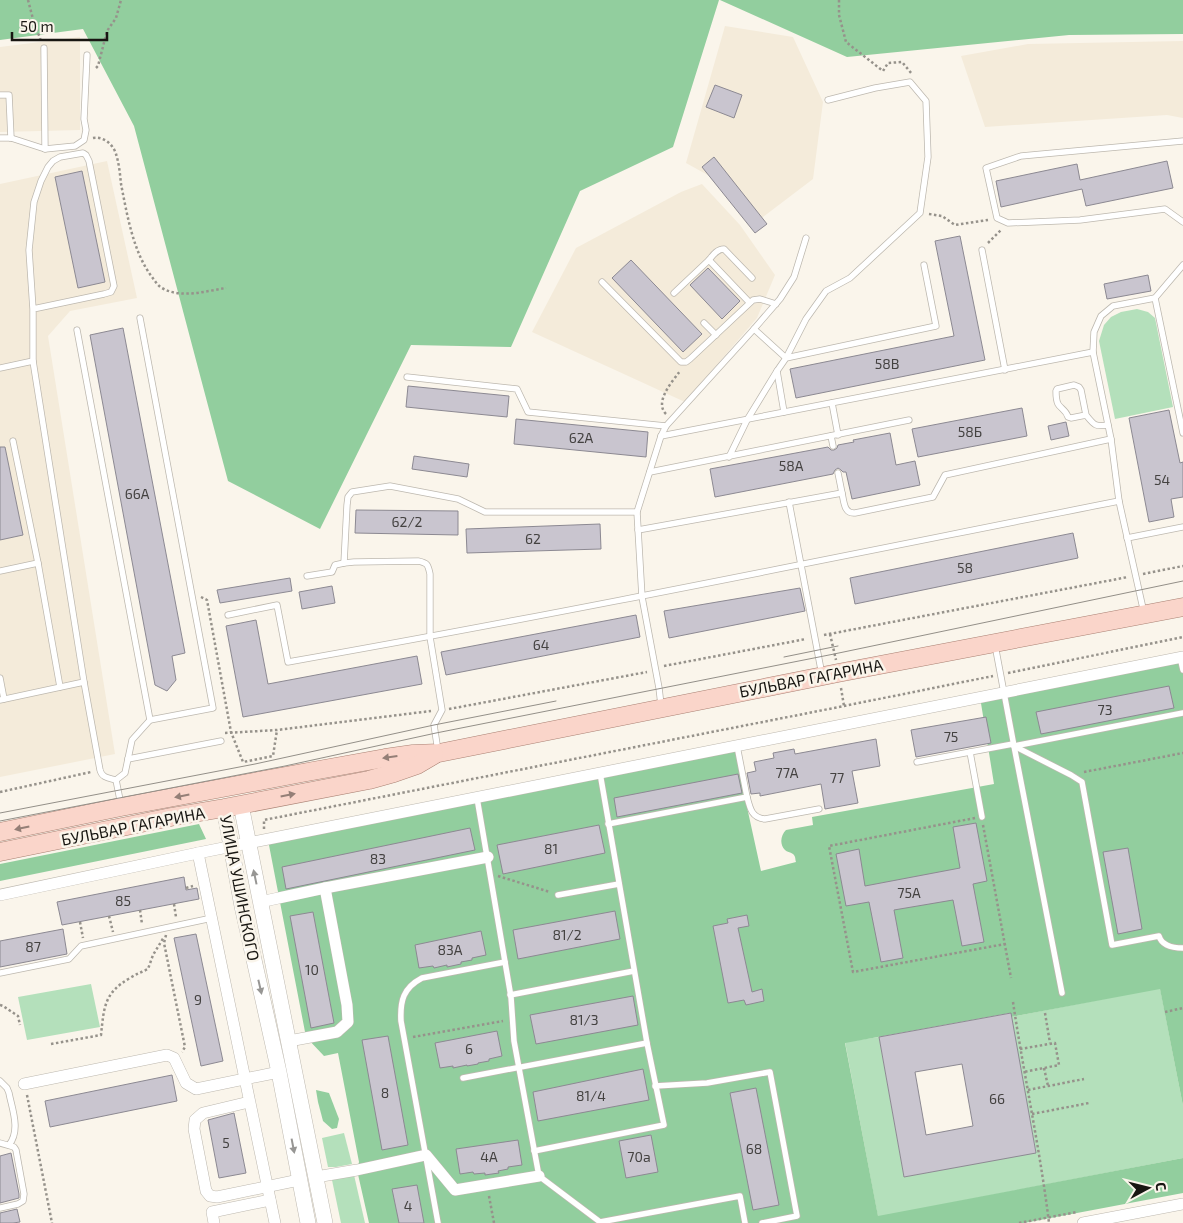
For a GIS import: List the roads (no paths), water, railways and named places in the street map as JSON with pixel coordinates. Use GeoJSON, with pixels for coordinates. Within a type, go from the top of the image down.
{"type":"FeatureCollection","features":[{"type":"Feature","properties":{"kind":"main road","name":"БУЛЬВАР ГАГАРИНА"},"geometry":{"type":"LineString","coordinates":[[0,832],[121,807],[385,758],[439,753],[822,676],[1183,607]]}},
{"type":"Feature","properties":{"kind":"main road","name":"БУЛЬВАР ГАГАРИНА"},"geometry":{"type":"LineString","coordinates":[[0,852],[125,826],[369,780],[417,765],[439,753]]}},
{"type":"Feature","properties":{"kind":"main road","name":"УЛИЦА УШИНСКОГО"},"geometry":{"type":"LineString","coordinates":[[230,787],[232,806],[231,848],[279,1072],[308,1223]]}},
{"type":"Feature","properties":{"kind":"main road","name":"УЛИЦА УШИНСКОГО"},"geometry":{"type":"LineString","coordinates":[[232,806],[248,844],[325,1223]]}},
{"type":"Feature","properties":{"kind":"main road"},"geometry":{"type":"LineString","coordinates":[[121,807],[125,826]]}},
{"type":"Feature","properties":{"kind":"main road"},"geometry":{"type":"LineString","coordinates":[[279,1072],[294,1069]]}},
{"type":"Feature","properties":{"kind":"main road"},"geometry":{"type":"LineString","coordinates":[[300,1180],[316,1177]]}},
{"type":"Feature","properties":{"kind":"street"},"geometry":{"type":"LineString","coordinates":[[0,895],[198,853],[231,848],[1182,657]]}},
{"type":"Feature","properties":{"kind":"street"},"geometry":{"type":"LineString","coordinates":[[198,853],[275,1223]]}},
{"type":"Feature","properties":{"kind":"street"},"geometry":{"type":"LineString","coordinates":[[260,902],[488,857]]}},
{"type":"Feature","properties":{"kind":"street"},"geometry":{"type":"LineString","coordinates":[[289,1041],[336,1032],[348,1022],[347,1005],[325,888]]}},
{"type":"Feature","properties":{"kind":"street"},"geometry":{"type":"LineString","coordinates":[[24,1084],[167,1055],[174,1058],[186,1083],[196,1089],[279,1072]]}},
{"type":"Feature","properties":{"kind":"street"},"geometry":{"type":"LineString","coordinates":[[249,1102],[203,1114],[195,1120],[194,1129],[206,1191],[210,1196],[217,1197],[300,1180]]}},
{"type":"Feature","properties":{"kind":"street"},"geometry":{"type":"LineString","coordinates":[[316,1177],[426,1155],[455,1190],[539,1176]]}},
{"type":"Feature","properties":{"kind":"street"},"geometry":{"type":"LineString","coordinates":[[214,1223],[212,1212],[270,1200]]}},
{"type":"Feature","properties":{"kind":"street"},"geometry":{"type":"LineString","coordinates":[[1083,1223],[1183,1204]]}},
{"type":"Feature","properties":{"kind":"lane"},"geometry":{"type":"LineString","coordinates":[[44,48],[45,148]]}},
{"type":"Feature","properties":{"kind":"lane"},"geometry":{"type":"LineString","coordinates":[[0,138],[12,138],[45,148],[75,146],[84,140],[86,130],[84,119],[86,55]]}},
{"type":"Feature","properties":{"kind":"lane"},"geometry":{"type":"LineString","coordinates":[[729,457],[747,420],[786,358],[806,319],[826,291],[850,278],[920,212],[928,157],[926,101],[910,82],[875,88],[828,100]]}},
{"type":"Feature","properties":{"kind":"lane"},"geometry":{"type":"LineString","coordinates":[[0,95],[9,96],[12,138]]}},
{"type":"Feature","properties":{"kind":"lane"},"geometry":{"type":"LineString","coordinates":[[1183,141],[1021,156],[986,168],[997,218],[1008,223],[1080,220],[1165,210],[1183,222]]}},
{"type":"Feature","properties":{"kind":"lane"},"geometry":{"type":"LineString","coordinates":[[33,309],[104,294],[111,292],[114,286],[88,161],[83,153],[53,160],[41,181],[34,202],[29,250],[33,309],[32,361],[100,770],[104,776],[116,780]]}},
{"type":"Feature","properties":{"kind":"lane"},"geometry":{"type":"LineString","coordinates":[[661,708],[642,597],[637,512],[661,436],[666,426],[776,304],[794,277],[806,238]]}},
{"type":"Feature","properties":{"kind":"lane"},"geometry":{"type":"LineString","coordinates":[[674,293],[721,249],[724,249],[752,278]]}},
{"type":"Feature","properties":{"kind":"lane"},"geometry":{"type":"LineString","coordinates":[[982,250],[1005,370]]}},
{"type":"Feature","properties":{"kind":"lane"},"geometry":{"type":"LineString","coordinates":[[709,260],[749,302]]}},
{"type":"Feature","properties":{"kind":"lane"},"geometry":{"type":"LineString","coordinates":[[1144,615],[1119,500],[1108,425],[1093,352],[1094,332],[1101,316],[1113,306],[1155,298],[1183,264]]}},
{"type":"Feature","properties":{"kind":"lane"},"geometry":{"type":"LineString","coordinates":[[786,358],[936,326],[924,265]]}},
{"type":"Feature","properties":{"kind":"lane"},"geometry":{"type":"LineString","coordinates":[[602,282],[681,362],[686,362],[690,359],[749,302],[756,299],[776,304]]}},
{"type":"Feature","properties":{"kind":"lane"},"geometry":{"type":"LineString","coordinates":[[1155,298],[1183,433]]}},
{"type":"Feature","properties":{"kind":"lane"},"geometry":{"type":"LineString","coordinates":[[116,780],[124,773],[132,740],[150,720],[213,708],[140,318]]}},
{"type":"Feature","properties":{"kind":"lane"},"geometry":{"type":"LineString","coordinates":[[704,323],[716,335]]}},
{"type":"Feature","properties":{"kind":"lane"},"geometry":{"type":"LineString","coordinates":[[754,329],[786,358]]}},
{"type":"Feature","properties":{"kind":"lane"},"geometry":{"type":"LineString","coordinates":[[77,330],[150,720]]}},
{"type":"Feature","properties":{"kind":"lane"},"geometry":{"type":"LineString","coordinates":[[661,436],[1093,352]]}},
{"type":"Feature","properties":{"kind":"lane"},"geometry":{"type":"LineString","coordinates":[[0,368],[32,361]]}},
{"type":"Feature","properties":{"kind":"lane"},"geometry":{"type":"LineString","coordinates":[[777,370],[784,412]]}},
{"type":"Feature","properties":{"kind":"lane"},"geometry":{"type":"LineString","coordinates":[[407,377],[517,389],[528,412],[666,426]]}},
{"type":"Feature","properties":{"kind":"lane"},"geometry":{"type":"LineString","coordinates":[[1086,415],[1068,417],[1059,405],[1057,389],[1079,387],[1086,415],[1095,425],[1108,425]]}},
{"type":"Feature","properties":{"kind":"lane"},"geometry":{"type":"LineString","coordinates":[[832,403],[838,435]]}},
{"type":"Feature","properties":{"kind":"lane"},"geometry":{"type":"LineString","coordinates":[[650,472],[909,420]]}},
{"type":"Feature","properties":{"kind":"lane"},"geometry":{"type":"LineString","coordinates":[[831,436],[833,446]]}},
{"type":"Feature","properties":{"kind":"lane"},"geometry":{"type":"LineString","coordinates":[[838,473],[845,507],[851,514],[933,497],[945,475],[1110,439]]}},
{"type":"Feature","properties":{"kind":"lane"},"geometry":{"type":"LineString","coordinates":[[13,441],[38,563],[60,687]]}},
{"type":"Feature","properties":{"kind":"lane"},"geometry":{"type":"LineString","coordinates":[[344,563],[346,505],[348,497],[352,492],[390,486],[458,499],[485,512],[637,512]]}},
{"type":"Feature","properties":{"kind":"lane"},"geometry":{"type":"LineString","coordinates":[[638,530],[842,493]]}},
{"type":"Feature","properties":{"kind":"lane"},"geometry":{"type":"LineString","coordinates":[[228,615],[276,605],[288,662],[642,597],[1119,500]]}},
{"type":"Feature","properties":{"kind":"lane"},"geometry":{"type":"LineString","coordinates":[[789,502],[822,676]]}},
{"type":"Feature","properties":{"kind":"lane"},"geometry":{"type":"LineString","coordinates":[[1127,538],[1183,527]]}},
{"type":"Feature","properties":{"kind":"lane"},"geometry":{"type":"LineString","coordinates":[[307,576],[332,572],[336,566],[344,563],[418,561],[424,562],[429,566],[430,637],[442,710],[434,725],[439,753]]}},
{"type":"Feature","properties":{"kind":"lane"},"geometry":{"type":"LineString","coordinates":[[0,571],[38,563]]}},
{"type":"Feature","properties":{"kind":"lane"},"geometry":{"type":"LineString","coordinates":[[995,643],[1062,993]]}},
{"type":"Feature","properties":{"kind":"lane"},"geometry":{"type":"LineString","coordinates":[[1182,657],[1183,670]]}},
{"type":"Feature","properties":{"kind":"lane"},"geometry":{"type":"LineString","coordinates":[[0,678],[2,699],[84,682]]}},
{"type":"Feature","properties":{"kind":"lane"},"geometry":{"type":"LineString","coordinates":[[917,762],[1183,713]]}},
{"type":"Feature","properties":{"kind":"lane"},"geometry":{"type":"LineString","coordinates":[[128,759],[221,741]]}},
{"type":"Feature","properties":{"kind":"lane"},"geometry":{"type":"LineString","coordinates":[[1014,745],[1082,782],[1112,945],[1159,936],[1160,940],[1166,945],[1183,948]]}},
{"type":"Feature","properties":{"kind":"lane"},"geometry":{"type":"LineString","coordinates":[[737,746],[750,809],[755,816],[765,819],[818,809]]}},
{"type":"Feature","properties":{"kind":"lane"},"geometry":{"type":"LineString","coordinates":[[970,752],[982,817]]}},
{"type":"Feature","properties":{"kind":"lane"},"geometry":{"type":"LineString","coordinates":[[534,1151],[664,1125],[647,1043],[600,773]]}},
{"type":"Feature","properties":{"kind":"lane"},"geometry":{"type":"LineString","coordinates":[[116,780],[121,807]]}},
{"type":"Feature","properties":{"kind":"lane"},"geometry":{"type":"LineString","coordinates":[[608,824],[747,797]]}},
{"type":"Feature","properties":{"kind":"lane"},"geometry":{"type":"LineString","coordinates":[[478,798],[510,995],[514,1041],[539,1176],[599,1223],[740,1196],[745,1223]]}},
{"type":"Feature","properties":{"kind":"lane"},"geometry":{"type":"LineString","coordinates":[[558,895],[619,884]]}},
{"type":"Feature","properties":{"kind":"lane"},"geometry":{"type":"LineString","coordinates":[[0,973],[69,959],[81,946],[212,918]]}},
{"type":"Feature","properties":{"kind":"lane"},"geometry":{"type":"LineString","coordinates":[[438,1223],[400,1007],[404,993],[413,982],[422,978],[505,962]]}},
{"type":"Feature","properties":{"kind":"lane"},"geometry":{"type":"LineString","coordinates":[[510,995],[634,971]]}},
{"type":"Feature","properties":{"kind":"lane"},"geometry":{"type":"LineString","coordinates":[[463,1078],[647,1043]]}},
{"type":"Feature","properties":{"kind":"lane"},"geometry":{"type":"LineString","coordinates":[[655,1086],[708,1083],[770,1072],[797,1216],[762,1223]]}},
{"type":"Feature","properties":{"kind":"lane"},"geometry":{"type":"LineString","coordinates":[[0,1081],[9,1093],[16,1129],[9,1145]]}},
{"type":"Feature","properties":{"kind":"lane"},"geometry":{"type":"LineString","coordinates":[[0,1144],[9,1145],[16,1150],[24,1194],[23,1201],[18,1204],[0,1208]]}},
{"type":"Feature","properties":{"kind":"tram line"},"geometry":{"type":"LineString","coordinates":[[0,821],[285,766],[436,733],[834,654],[1183,581]]}},
{"type":"Feature","properties":{"kind":"tram line"},"geometry":{"type":"LineString","coordinates":[[784,657],[838,646]]}},
{"type":"Feature","properties":{"kind":"tram line"},"geometry":{"type":"LineString","coordinates":[[0,813],[255,764],[434,725],[556,701]]}}]}
